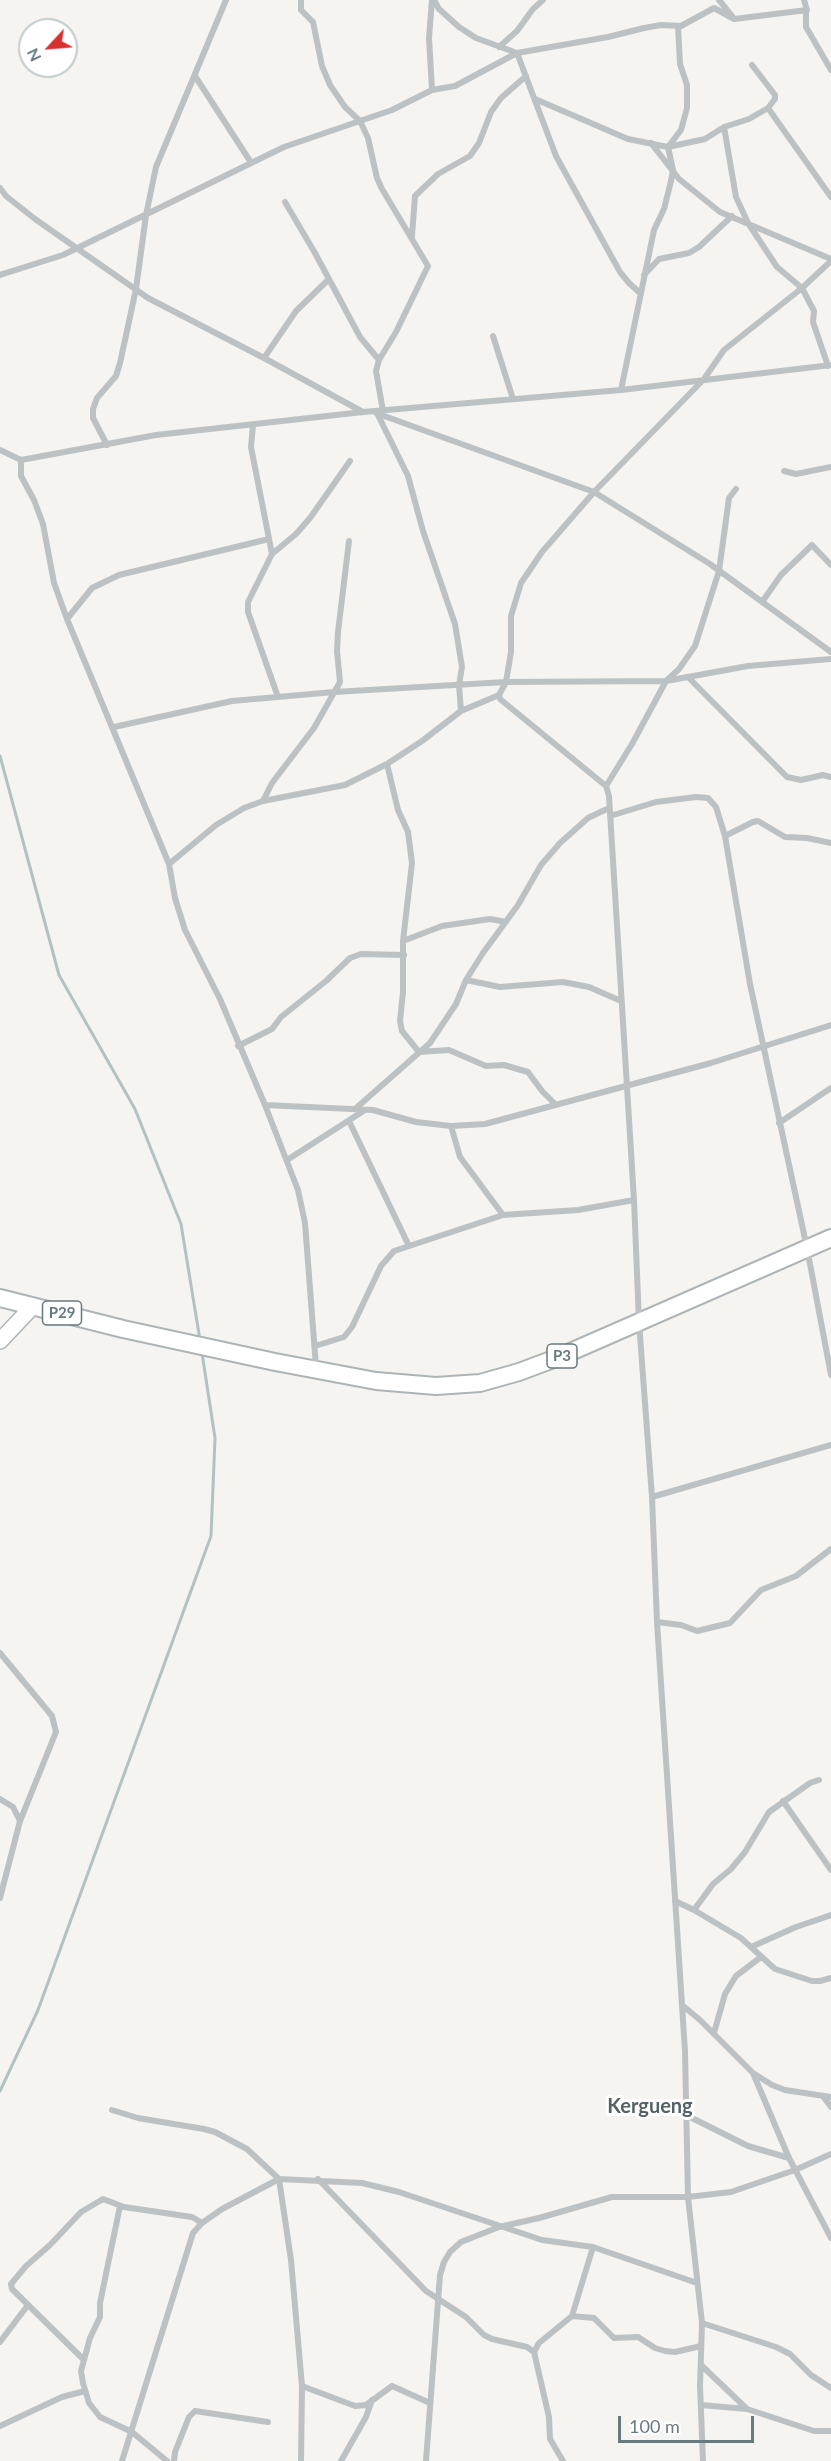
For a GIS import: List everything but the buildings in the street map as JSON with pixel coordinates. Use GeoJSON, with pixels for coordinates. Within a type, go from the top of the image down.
{"type":"FeatureCollection","features":[{"type":"Feature","properties":{"kind":"main road","name":"P3"},"geometry":{"type":"LineString","coordinates":[[276,1362],[376,1381],[436,1386],[480,1383],[549,1361],[831,1238]]}},
{"type":"Feature","properties":{"kind":"main road","name":"P29"},"geometry":{"type":"LineString","coordinates":[[0,1298],[123,1329],[276,1362]]}},
{"type":"Feature","properties":{"kind":"street"},"geometry":{"type":"LineString","coordinates":[[107,445],[95,424],[93,409],[97,398],[116,376],[136,289],[146,214],[156,167],[226,0]]}},
{"type":"Feature","properties":{"kind":"street"},"geometry":{"type":"LineString","coordinates":[[301,0],[301,10],[313,22],[322,66],[330,85],[345,106],[360,121],[368,138],[377,178],[428,266],[396,332],[379,360],[376,371],[380,412],[408,476],[423,531],[455,624],[462,668],[459,685],[461,711]]}},
{"type":"Feature","properties":{"kind":"street"},"geometry":{"type":"LineString","coordinates":[[432,90],[429,64],[433,0]]}},
{"type":"Feature","properties":{"kind":"street"},"geometry":{"type":"LineString","coordinates":[[433,0],[439,9],[459,27],[476,38],[517,53]]}},
{"type":"Feature","properties":{"kind":"street"},"geometry":{"type":"LineString","coordinates":[[499,47],[517,32],[533,9],[543,0]]}},
{"type":"Feature","properties":{"kind":"street"},"geometry":{"type":"LineString","coordinates":[[719,0],[734,18]]}},
{"type":"Feature","properties":{"kind":"street"},"geometry":{"type":"LineString","coordinates":[[802,0],[807,10],[806,27],[831,70]]}},
{"type":"Feature","properties":{"kind":"street"},"geometry":{"type":"LineString","coordinates":[[0,275],[63,255],[250,161],[392,110],[432,90],[455,86],[517,53],[661,25],[678,27],[714,8],[734,18],[807,10]]}},
{"type":"Feature","properties":{"kind":"street"},"geometry":{"type":"LineString","coordinates":[[621,390],[643,276],[654,230],[664,209],[673,170],[668,147],[681,130],[687,108],[687,85],[680,64],[678,27]]}},
{"type":"Feature","properties":{"kind":"street"},"geometry":{"type":"LineString","coordinates":[[517,53],[556,156],[620,272],[640,293]]}},
{"type":"Feature","properties":{"kind":"street"},"geometry":{"type":"LineString","coordinates":[[535,99],[628,139],[668,147],[705,139],[724,127],[749,119],[768,108],[775,99],[775,95],[752,65]]}},
{"type":"Feature","properties":{"kind":"street"},"geometry":{"type":"LineString","coordinates":[[195,76],[250,161]]}},
{"type":"Feature","properties":{"kind":"street"},"geometry":{"type":"LineString","coordinates":[[412,237],[415,196],[438,174],[470,156],[479,143],[491,112],[501,98],[526,76]]}},
{"type":"Feature","properties":{"kind":"street"},"geometry":{"type":"LineString","coordinates":[[768,108],[831,197]]}},
{"type":"Feature","properties":{"kind":"street"},"geometry":{"type":"LineString","coordinates":[[0,450],[21,460],[156,435],[363,412],[621,390],[830,366],[813,322],[814,311],[802,288],[777,267],[747,223],[736,197],[724,127]]}},
{"type":"Feature","properties":{"kind":"street"},"geometry":{"type":"LineString","coordinates":[[169,864],[216,825],[244,808],[263,801],[345,785],[387,764],[461,711],[499,695],[506,682],[511,652],[511,616],[521,583],[542,552],[594,492],[704,379],[724,350],[802,288],[831,260],[720,212],[679,179],[650,143]]}},
{"type":"Feature","properties":{"kind":"street"},"geometry":{"type":"LineString","coordinates":[[0,188],[6,196],[35,219],[77,246],[148,298],[363,412]]}},
{"type":"Feature","properties":{"kind":"street"},"geometry":{"type":"LineString","coordinates":[[285,202],[360,337],[379,360]]}},
{"type":"Feature","properties":{"kind":"street"},"geometry":{"type":"LineString","coordinates":[[643,276],[659,259],[688,253],[699,248],[732,216]]}},
{"type":"Feature","properties":{"kind":"street"},"geometry":{"type":"LineString","coordinates":[[264,358],[296,311],[328,280]]}},
{"type":"Feature","properties":{"kind":"street"},"geometry":{"type":"LineString","coordinates":[[493,336],[513,399]]}},
{"type":"Feature","properties":{"kind":"street"},"geometry":{"type":"LineString","coordinates":[[380,412],[594,492],[719,571],[831,652]]}},
{"type":"Feature","properties":{"kind":"street"},"geometry":{"type":"LineString","coordinates":[[253,425],[251,447],[272,554]]}},
{"type":"Feature","properties":{"kind":"street"},"geometry":{"type":"LineString","coordinates":[[21,460],[21,476],[34,500],[43,524],[54,583],[169,864],[175,898],[185,930],[220,999],[298,1190],[304,1223],[316,1370]]}},
{"type":"Feature","properties":{"kind":"street"},"geometry":{"type":"LineString","coordinates":[[278,697],[248,612],[248,602],[272,554],[296,534],[310,518],[350,461]]}},
{"type":"Feature","properties":{"kind":"street"},"geometry":{"type":"LineString","coordinates":[[784,471],[796,474],[831,467]]}},
{"type":"Feature","properties":{"kind":"street"},"geometry":{"type":"LineString","coordinates":[[703,2461],[702,2323],[688,2197],[682,2005],[657,1622],[652,1497],[639,1322],[634,1200],[610,816],[606,786],[666,681],[679,669],[695,646],[719,571],[729,498],[736,489]]}},
{"type":"Feature","properties":{"kind":"street"},"geometry":{"type":"LineString","coordinates":[[67,619],[92,588],[119,575],[269,539]]}},
{"type":"Feature","properties":{"kind":"street"},"geometry":{"type":"LineString","coordinates":[[263,801],[272,783],[314,728],[340,682],[338,632],[350,542]]}},
{"type":"Feature","properties":{"kind":"street"},"geometry":{"type":"LineString","coordinates":[[762,602],[781,575],[812,545],[831,565]]}},
{"type":"Feature","properties":{"kind":"street"},"geometry":{"type":"LineString","coordinates":[[114,727],[232,701],[334,692],[506,682],[666,681],[748,666],[831,659]]}},
{"type":"Feature","properties":{"kind":"street"},"geometry":{"type":"LineString","coordinates":[[688,677],[787,777],[801,780],[831,777]]}},
{"type":"Feature","properties":{"kind":"street"},"geometry":{"type":"LineString","coordinates":[[499,695],[504,703],[606,786]]}},
{"type":"Feature","properties":{"kind":"street"},"geometry":{"type":"LineString","coordinates":[[387,764],[398,810],[408,832],[412,862],[403,941],[401,1027],[419,1052]]}},
{"type":"Feature","properties":{"kind":"street"},"geometry":{"type":"LineString","coordinates":[[610,816],[656,802],[696,797],[708,798],[716,807],[725,836],[750,984],[807,1248],[831,1375]]}},
{"type":"Feature","properties":{"kind":"street"},"geometry":{"type":"LineString","coordinates":[[355,1109],[430,1043],[446,1022],[466,980],[506,922],[541,865],[560,843],[588,818],[609,808]]}},
{"type":"Feature","properties":{"kind":"street"},"geometry":{"type":"LineString","coordinates":[[725,836],[753,822],[758,822],[785,837],[807,838],[831,843]]}},
{"type":"Feature","properties":{"kind":"street"},"geometry":{"type":"LineString","coordinates":[[403,941],[442,926],[490,919],[506,922]]}},
{"type":"Feature","properties":{"kind":"street"},"geometry":{"type":"LineString","coordinates":[[238,1046],[272,1029],[281,1017],[326,981],[350,958],[361,954],[404,955]]}},
{"type":"Feature","properties":{"kind":"street"},"geometry":{"type":"LineString","coordinates":[[466,980],[500,987],[563,982],[589,987],[621,1001]]}},
{"type":"Feature","properties":{"kind":"street"},"geometry":{"type":"LineString","coordinates":[[265,1105],[365,1110],[416,1122],[451,1126],[493,1122],[626,1087],[831,1025]]}},
{"type":"Feature","properties":{"kind":"street"},"geometry":{"type":"LineString","coordinates":[[419,1052],[449,1050],[486,1066],[504,1065],[528,1072],[556,1105]]}},
{"type":"Feature","properties":{"kind":"street"},"geometry":{"type":"LineString","coordinates":[[779,1123],[831,1088]]}},
{"type":"Feature","properties":{"kind":"street"},"geometry":{"type":"LineString","coordinates":[[287,1160],[365,1110]]}},
{"type":"Feature","properties":{"kind":"street"},"geometry":{"type":"LineString","coordinates":[[349,1121],[409,1246]]}},
{"type":"Feature","properties":{"kind":"street"},"geometry":{"type":"LineString","coordinates":[[451,1126],[460,1157],[503,1215]]}},
{"type":"Feature","properties":{"kind":"street"},"geometry":{"type":"LineString","coordinates":[[315,1346],[344,1337],[352,1327],[381,1266],[394,1251],[503,1215],[594,1208],[634,1200]]}},
{"type":"Feature","properties":{"kind":"street"},"geometry":{"type":"LineString","coordinates":[[0,1341],[33,1306]]}},
{"type":"Feature","properties":{"kind":"street"},"geometry":{"type":"LineString","coordinates":[[652,1497],[831,1445]]}},
{"type":"Feature","properties":{"kind":"street"},"geometry":{"type":"LineString","coordinates":[[657,1622],[681,1625],[697,1631],[730,1623],[761,1590],[796,1576],[831,1549]]}},
{"type":"Feature","properties":{"kind":"street"},"geometry":{"type":"LineString","coordinates":[[0,1653],[52,1716],[56,1732],[20,1821],[0,1899]]}},
{"type":"Feature","properties":{"kind":"street"},"geometry":{"type":"LineString","coordinates":[[694,1910],[713,1884],[731,1869],[769,1812],[819,1780]]}},
{"type":"Feature","properties":{"kind":"street"},"geometry":{"type":"LineString","coordinates":[[0,1799],[13,1808],[20,1821]]}},
{"type":"Feature","properties":{"kind":"street"},"geometry":{"type":"LineString","coordinates":[[783,1801],[831,1869]]}},
{"type":"Feature","properties":{"kind":"street"},"geometry":{"type":"LineString","coordinates":[[675,1901],[741,1938],[775,1969],[795,1977],[820,1982],[831,1978]]}},
{"type":"Feature","properties":{"kind":"street"},"geometry":{"type":"LineString","coordinates":[[751,1947],[796,1927],[831,1915]]}},
{"type":"Feature","properties":{"kind":"street"},"geometry":{"type":"LineString","coordinates":[[714,2033],[725,1994],[736,1976],[761,1957]]}},
{"type":"Feature","properties":{"kind":"street"},"geometry":{"type":"LineString","coordinates":[[682,2005],[714,2033],[753,2073],[772,2085],[785,2090],[831,2097]]}},
{"type":"Feature","properties":{"kind":"street"},"geometry":{"type":"LineString","coordinates":[[753,2073],[789,2158],[831,2238]]}},
{"type":"Feature","properties":{"kind":"street"},"geometry":{"type":"LineString","coordinates":[[822,2096],[831,2107]]}},
{"type":"Feature","properties":{"kind":"street"},"geometry":{"type":"LineString","coordinates":[[112,2110],[138,2118],[204,2128],[215,2132],[247,2149],[279,2179],[291,2260],[302,2386],[301,2461]]}},
{"type":"Feature","properties":{"kind":"street"},"geometry":{"type":"LineString","coordinates":[[686,2115],[748,2146],[789,2158]]}},
{"type":"Feature","properties":{"kind":"street"},"geometry":{"type":"LineString","coordinates":[[426,2461],[440,2275],[450,2252],[462,2242],[499,2227],[612,2197],[688,2197],[731,2192],[795,2170],[831,2154]]}},
{"type":"Feature","properties":{"kind":"street"},"geometry":{"type":"LineString","coordinates":[[122,2461],[193,2233],[202,2223],[222,2209],[279,2179],[318,2179],[362,2183],[399,2192],[499,2227],[542,2240],[592,2247],[697,2283]]}},
{"type":"Feature","properties":{"kind":"street"},"geometry":{"type":"LineString","coordinates":[[318,2179],[418,2283],[438,2300],[466,2317],[484,2335],[527,2347],[534,2352],[549,2417],[550,2439],[563,2461]]}},
{"type":"Feature","properties":{"kind":"street"},"geometry":{"type":"LineString","coordinates":[[84,2360],[11,2286],[26,2266],[81,2212],[103,2199],[120,2206],[192,2217],[202,2223]]}},
{"type":"Feature","properties":{"kind":"street"},"geometry":{"type":"LineString","coordinates":[[120,2206],[100,2303],[100,2318],[90,2338],[81,2371],[89,2403],[100,2417],[132,2432],[167,2461]]}},
{"type":"Feature","properties":{"kind":"street"},"geometry":{"type":"LineString","coordinates":[[534,2352],[539,2343],[572,2316],[592,2247]]}},
{"type":"Feature","properties":{"kind":"street"},"geometry":{"type":"LineString","coordinates":[[0,2343],[28,2305]]}},
{"type":"Feature","properties":{"kind":"street"},"geometry":{"type":"LineString","coordinates":[[572,2316],[594,2318],[614,2338],[632,2336],[665,2351],[675,2352],[701,2346]]}},
{"type":"Feature","properties":{"kind":"street"},"geometry":{"type":"LineString","coordinates":[[702,2323],[776,2347],[790,2354],[811,2375],[828,2386],[831,2394]]}},
{"type":"Feature","properties":{"kind":"street"},"geometry":{"type":"LineString","coordinates":[[701,2365],[747,2409]]}},
{"type":"Feature","properties":{"kind":"street"},"geometry":{"type":"LineString","coordinates":[[302,2386],[355,2406],[366,2405],[392,2386],[430,2403]]}},
{"type":"Feature","properties":{"kind":"street"},"geometry":{"type":"LineString","coordinates":[[0,2426],[62,2397],[85,2391]]}},
{"type":"Feature","properties":{"kind":"street"},"geometry":{"type":"LineString","coordinates":[[341,2461],[366,2417],[372,2400]]}},
{"type":"Feature","properties":{"kind":"street"},"geometry":{"type":"LineString","coordinates":[[701,2405],[747,2409],[814,2431],[831,2431]]}},
{"type":"Feature","properties":{"kind":"street"},"geometry":{"type":"LineString","coordinates":[[174,2461],[175,2452],[189,2417],[195,2411],[268,2422]]}},
{"type":"Feature","properties":{"kind":"waterway"},"geometry":{"type":"LineString","coordinates":[[0,756],[59,975],[135,1109],[181,1224],[200,1340]]}},
{"type":"Feature","properties":{"kind":"waterway"},"geometry":{"type":"LineString","coordinates":[[0,2091],[38,2010],[211,1536],[215,1438],[202,1353]]}},
{"type":"Feature","properties":{"kind":"district","name":"Kergueng"},"geometry":{"type":"Point","coordinates":[650,2107]}}]}
